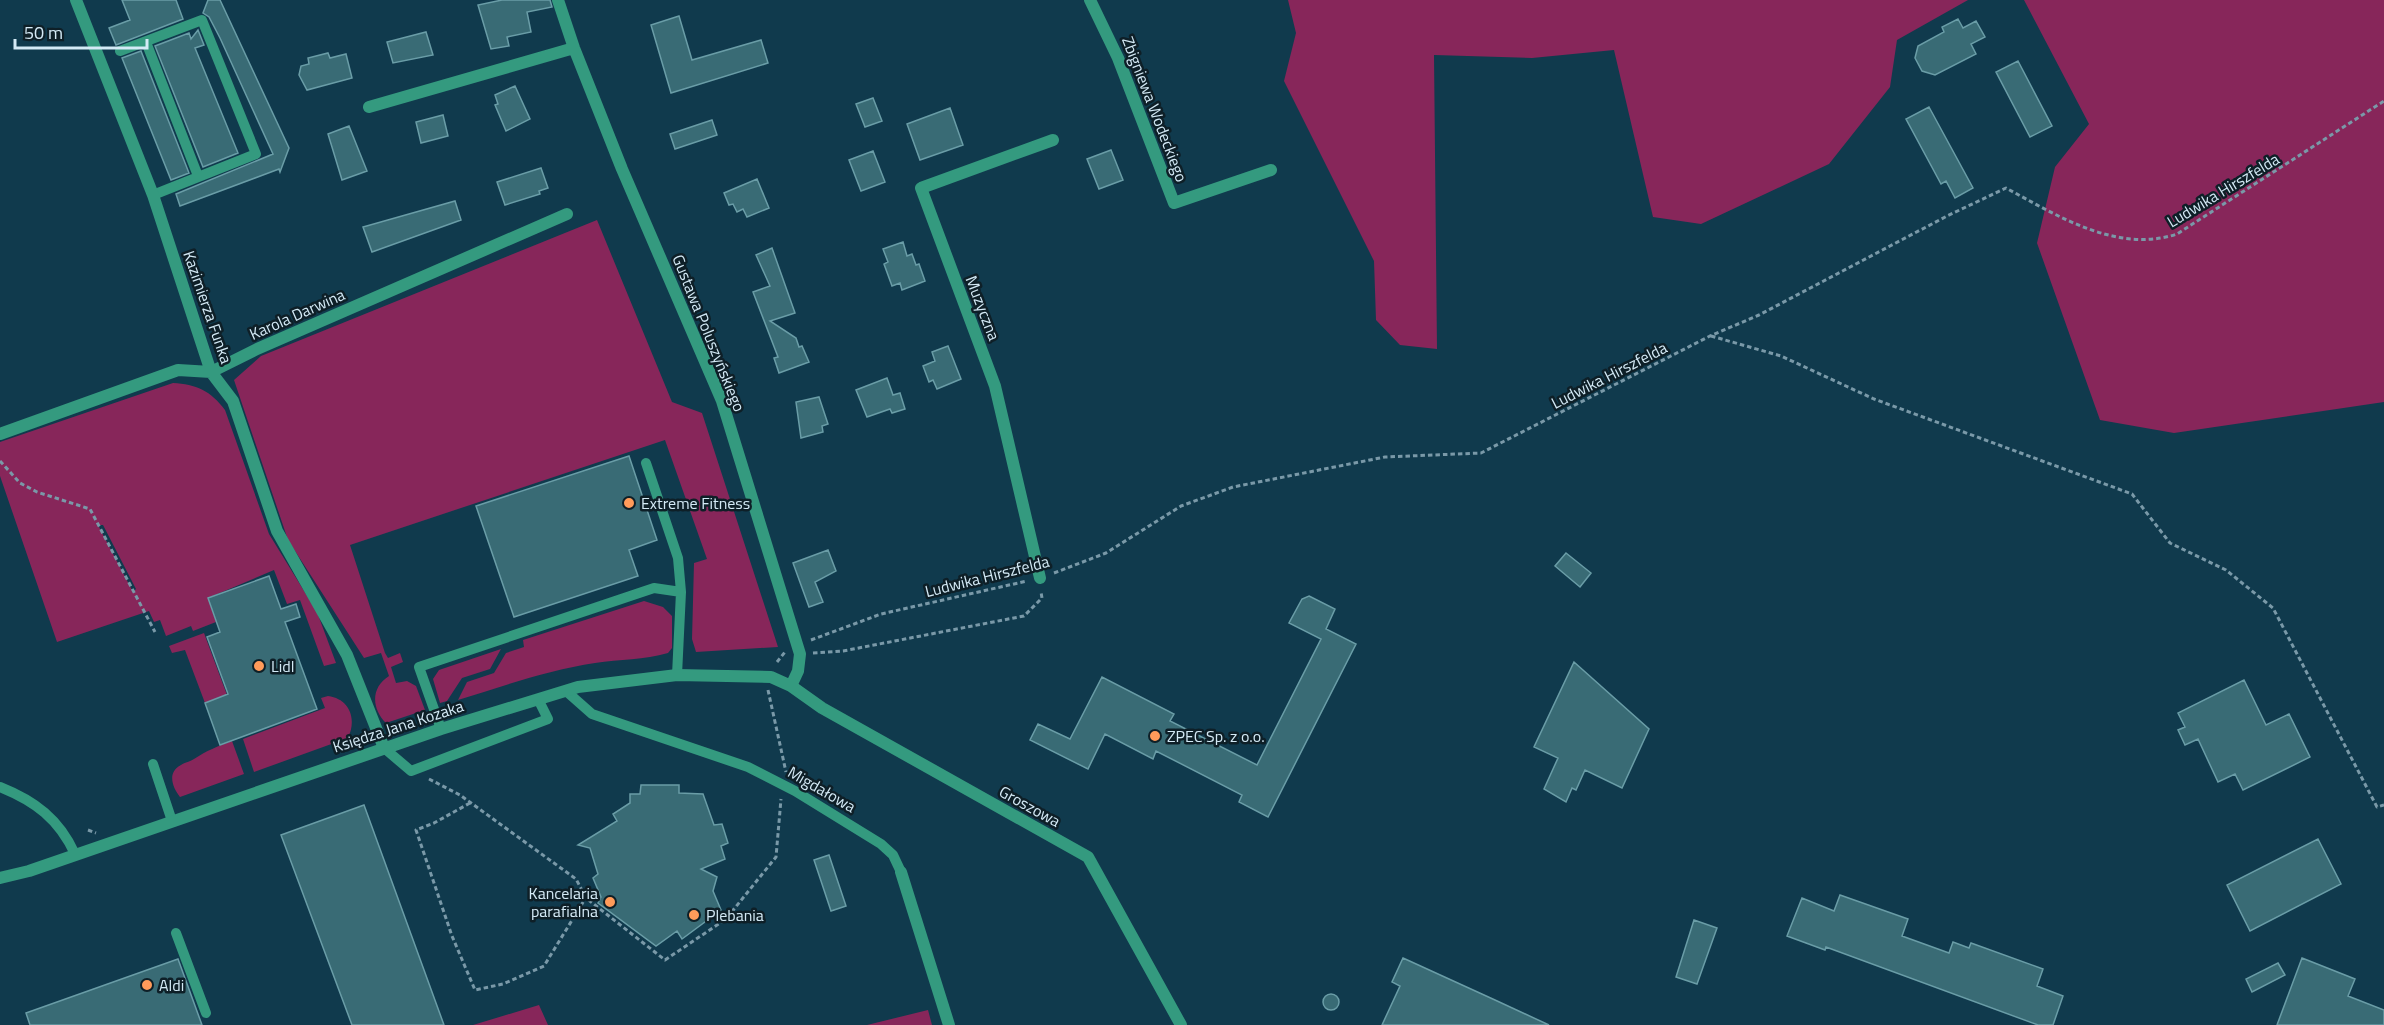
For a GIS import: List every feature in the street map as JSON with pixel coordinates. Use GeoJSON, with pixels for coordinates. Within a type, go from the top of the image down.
{"type":"FeatureCollection","features":[{"type":"Feature","properties":{"kind":"street","name":"Kazimierza Funka"},"geometry":{"type":"LineString","coordinates":[[76,0],[153,195],[211,372],[233,401],[277,531],[347,655],[384,748]]}},
{"type":"Feature","properties":{"kind":"street","name":"Gustawa Poluszyńskiego"},"geometry":{"type":"LineString","coordinates":[[558,0],[574,48],[722,401],[794,649]]}},
{"type":"Feature","properties":{"kind":"street","name":"Zbigniewa Wodeckiego"},"geometry":{"type":"LineString","coordinates":[[1089,0],[1118,58],[1174,203],[1271,170]]}},
{"type":"Feature","properties":{"kind":"street"},"geometry":{"type":"LineString","coordinates":[[369,107],[574,48]]}},
{"type":"Feature","properties":{"kind":"street","name":"Muzyczna"},"geometry":{"type":"LineString","coordinates":[[1040,578],[994,386],[921,188],[1053,140]]}},
{"type":"Feature","properties":{"kind":"street","name":"Karola Darwina"},"geometry":{"type":"LineString","coordinates":[[211,372],[257,349],[567,214]]}},
{"type":"Feature","properties":{"kind":"street"},"geometry":{"type":"LineString","coordinates":[[0,434],[178,370],[211,372]]}},
{"type":"Feature","properties":{"kind":"street"},"geometry":{"type":"LineString","coordinates":[[791,686],[798,671],[794,649]]}},
{"type":"Feature","properties":{"kind":"street","name":"Księdza Jana Kozaka"},"geometry":{"type":"LineString","coordinates":[[0,878],[26,872],[441,729],[566,691],[677,675],[765,677],[791,686]]}},
{"type":"Feature","properties":{"kind":"street","name":"Groszowa"},"geometry":{"type":"LineString","coordinates":[[791,686],[822,708],[1088,856],[1181,1025]]}},
{"type":"Feature","properties":{"kind":"street","name":"Księdza Jana Kozaka"},"geometry":{"type":"LineString","coordinates":[[0,888],[26,872]]}},
{"type":"Feature","properties":{"kind":"street","name":"Migdałowa"},"geometry":{"type":"LineString","coordinates":[[902,872],[949,1025]]}},
{"type":"Feature","properties":{"kind":"lane"},"geometry":{"type":"LineString","coordinates":[[120,51],[202,20],[256,154],[153,195]]}},
{"type":"Feature","properties":{"kind":"lane"},"geometry":{"type":"LineString","coordinates":[[146,42],[198,176]]}},
{"type":"Feature","properties":{"kind":"lane"},"geometry":{"type":"LineString","coordinates":[[646,463],[678,558],[681,592],[677,675]]}},
{"type":"Feature","properties":{"kind":"lane"},"geometry":{"type":"LineString","coordinates":[[441,729],[419,667],[654,588],[681,592]]}},
{"type":"Feature","properties":{"kind":"lane","name":"Migdałowa"},"geometry":{"type":"LineString","coordinates":[[566,691],[592,714],[748,767],[785,786],[881,844],[893,855],[902,872]]}},
{"type":"Feature","properties":{"kind":"lane"},"geometry":{"type":"LineString","coordinates":[[384,748],[411,771],[548,719],[538,699]]}},
{"type":"Feature","properties":{"kind":"lane"},"geometry":{"type":"LineString","coordinates":[[153,764],[172,821]]}},
{"type":"Feature","properties":{"kind":"lane"},"geometry":{"type":"LineString","coordinates":[[0,787],[25,797],[44,810],[68,837],[75,854]]}},
{"type":"Feature","properties":{"kind":"lane"},"geometry":{"type":"LineString","coordinates":[[176,933],[206,1013]]}},
{"type":"Feature","properties":{"kind":"path","name":"Ludwika Hirszfelda"},"geometry":{"type":"LineString","coordinates":[[794,649],[881,614],[1040,578],[1106,553],[1181,506],[1233,487],[1385,457],[1480,453],[1710,336],[1758,315],[1947,216],[2006,188],[2066,221],[2108,235],[2159,240],[2177,234],[2384,102]]}},
{"type":"Feature","properties":{"kind":"path"},"geometry":{"type":"LineString","coordinates":[[1710,336],[1781,356],[1875,399],[2132,494],[2170,543],[2226,570],[2273,608],[2377,807],[2384,805]]}},
{"type":"Feature","properties":{"kind":"path"},"geometry":{"type":"LineString","coordinates":[[0,461],[20,483],[37,492],[90,509],[155,632]]}},
{"type":"Feature","properties":{"kind":"path"},"geometry":{"type":"LineString","coordinates":[[777,662],[794,649],[843,651],[1024,616],[1042,598],[1040,578]]}},
{"type":"Feature","properties":{"kind":"path"},"geometry":{"type":"LineString","coordinates":[[411,771],[448,787],[576,879],[586,898],[665,960],[726,919],[776,856],[778,820],[787,777],[765,677]]}},
{"type":"Feature","properties":{"kind":"path"},"geometry":{"type":"LineString","coordinates":[[470,803],[416,830],[452,936],[474,990],[503,984],[544,966],[586,898]]}},
{"type":"Feature","properties":{"kind":"shaded area"},"geometry":{"type":"Polygon","coordinates":[[[1288,0],[1968,0],[1897,40],[1890,87],[1829,164],[1701,224],[1653,217],[1614,50],[1532,58],[1434,55],[1437,349],[1400,345],[1376,320],[1374,261],[1284,81],[1296,33],[1288,0]]]}},
{"type":"Feature","properties":{"kind":"shaded area"},"geometry":{"type":"Polygon","coordinates":[[[2024,0],[2384,0],[2384,402],[2174,433],[2100,420],[2037,243],[2055,167],[2089,124],[2024,0]]]}},
{"type":"Feature","properties":{"kind":"shaded area"},"geometry":{"type":"Polygon","coordinates":[[[597,220],[672,402],[702,413],[778,647],[696,652],[692,639],[694,563],[707,559],[665,440],[350,545],[385,653],[388,658],[400,653],[403,662],[391,667],[396,683],[407,681],[416,686],[425,710],[386,723],[378,711],[375,699],[379,686],[389,676],[381,653],[364,658],[288,540],[234,380],[261,356],[597,220]]]}},
{"type":"Feature","properties":{"kind":"shaded area"},"geometry":{"type":"Polygon","coordinates":[[[173,383],[196,387],[208,393],[225,410],[269,534],[317,612],[336,663],[324,666],[300,600],[287,604],[274,570],[208,598],[216,622],[193,631],[191,626],[166,636],[160,620],[154,622],[149,611],[57,642],[0,476],[0,442],[173,383]],[[98,525],[133,592],[136,589],[103,525],[98,525]]]}},
{"type":"Feature","properties":{"kind":"shaded area"},"geometry":{"type":"Polygon","coordinates":[[[644,601],[663,607],[672,616],[672,648],[668,653],[561,670],[458,700],[467,682],[494,673],[506,653],[524,647],[523,640],[644,601]]]}},
{"type":"Feature","properties":{"kind":"shaded area"},"geometry":{"type":"Polygon","coordinates":[[[204,633],[227,695],[205,703],[185,650],[172,653],[169,646],[204,633]]]}},
{"type":"Feature","properties":{"kind":"shaded area"},"geometry":{"type":"Polygon","coordinates":[[[501,649],[490,669],[462,678],[447,701],[440,703],[433,679],[439,670],[501,649]]]}},
{"type":"Feature","properties":{"kind":"shaded area"},"geometry":{"type":"Polygon","coordinates":[[[328,696],[342,701],[350,711],[352,724],[348,738],[254,772],[243,739],[325,708],[321,698],[328,696]]]}},
{"type":"Feature","properties":{"kind":"shaded area"},"geometry":{"type":"Polygon","coordinates":[[[232,741],[244,774],[180,797],[172,780],[177,768],[232,741]]]}},
{"type":"Feature","properties":{"kind":"shaded area"},"geometry":{"type":"Polygon","coordinates":[[[539,1005],[548,1025],[473,1025],[539,1005]]]}},
{"type":"Feature","properties":{"kind":"shaded area"},"geometry":{"type":"Polygon","coordinates":[[[928,1010],[932,1025],[867,1025],[928,1010]]]}},
{"type":"Feature","properties":{"kind":"building"},"geometry":{"type":"Polygon","coordinates":[[[122,0],[176,0],[183,19],[116,45],[109,28],[130,20],[122,0]]]}},
{"type":"Feature","properties":{"kind":"building"},"geometry":{"type":"Polygon","coordinates":[[[208,0],[220,0],[289,148],[280,172],[279,169],[180,206],[176,194],[273,154],[220,38],[209,17],[203,13],[208,0]]]}},
{"type":"Feature","properties":{"kind":"building"},"geometry":{"type":"Polygon","coordinates":[[[502,0],[550,0],[552,7],[527,12],[531,32],[507,37],[509,46],[491,49],[478,5],[502,0]]]}},
{"type":"Feature","properties":{"kind":"building"},"geometry":{"type":"Polygon","coordinates":[[[679,16],[692,60],[761,40],[768,63],[671,93],[651,25],[679,16]]]}},
{"type":"Feature","properties":{"kind":"building"},"geometry":{"type":"Polygon","coordinates":[[[1958,19],[1963,28],[1976,21],[1985,37],[1971,44],[1976,54],[1935,75],[1922,71],[1915,58],[1918,46],[1944,32],[1942,27],[1958,19]]]}},
{"type":"Feature","properties":{"kind":"building"},"geometry":{"type":"Polygon","coordinates":[[[198,30],[204,45],[195,48],[238,153],[203,167],[155,46],[189,33],[191,39],[198,30]]]}},
{"type":"Feature","properties":{"kind":"building"},"geometry":{"type":"Polygon","coordinates":[[[426,32],[433,55],[393,63],[387,42],[426,32]]]}},
{"type":"Feature","properties":{"kind":"building"},"geometry":{"type":"Polygon","coordinates":[[[141,51],[189,173],[171,180],[122,58],[141,51]]]}},
{"type":"Feature","properties":{"kind":"building"},"geometry":{"type":"Polygon","coordinates":[[[328,53],[330,58],[346,54],[352,78],[307,90],[299,75],[301,66],[309,64],[308,58],[328,53]]]}},
{"type":"Feature","properties":{"kind":"building"},"geometry":{"type":"Polygon","coordinates":[[[2018,61],[2052,126],[2030,137],[1996,72],[2018,61]]]}},
{"type":"Feature","properties":{"kind":"building"},"geometry":{"type":"Polygon","coordinates":[[[515,86],[530,119],[506,131],[495,105],[498,104],[495,95],[515,86]]]}},
{"type":"Feature","properties":{"kind":"building"},"geometry":{"type":"Polygon","coordinates":[[[873,98],[882,121],[865,127],[856,104],[873,98]]]}},
{"type":"Feature","properties":{"kind":"building"},"geometry":{"type":"Polygon","coordinates":[[[1929,107],[1973,188],[1955,198],[1946,181],[1941,184],[1906,119],[1929,107]]]}},
{"type":"Feature","properties":{"kind":"building"},"geometry":{"type":"Polygon","coordinates":[[[950,108],[963,145],[920,160],[907,124],[950,108]]]}},
{"type":"Feature","properties":{"kind":"building"},"geometry":{"type":"Polygon","coordinates":[[[443,115],[448,136],[421,143],[416,122],[443,115]]]}},
{"type":"Feature","properties":{"kind":"building"},"geometry":{"type":"Polygon","coordinates":[[[712,120],[717,135],[675,149],[670,134],[712,120]]]}},
{"type":"Feature","properties":{"kind":"building"},"geometry":{"type":"Polygon","coordinates":[[[349,126],[367,171],[342,180],[328,134],[349,126]]]}},
{"type":"Feature","properties":{"kind":"building"},"geometry":{"type":"Polygon","coordinates":[[[1111,150],[1123,180],[1099,189],[1087,159],[1111,150]]]}},
{"type":"Feature","properties":{"kind":"building"},"geometry":{"type":"Polygon","coordinates":[[[873,151],[885,182],[861,191],[849,160],[873,151]]]}},
{"type":"Feature","properties":{"kind":"building"},"geometry":{"type":"Polygon","coordinates":[[[541,168],[548,188],[539,191],[540,194],[505,205],[497,182],[541,168]]]}},
{"type":"Feature","properties":{"kind":"building"},"geometry":{"type":"Polygon","coordinates":[[[757,179],[769,208],[747,217],[743,209],[737,212],[733,204],[729,205],[724,193],[757,179]]]}},
{"type":"Feature","properties":{"kind":"building"},"geometry":{"type":"Polygon","coordinates":[[[455,201],[461,220],[372,252],[363,227],[455,201]]]}},
{"type":"Feature","properties":{"kind":"building"},"geometry":{"type":"Polygon","coordinates":[[[903,242],[907,256],[912,254],[916,265],[919,264],[925,281],[902,290],[900,283],[892,286],[884,264],[888,262],[883,249],[903,242]]]}},
{"type":"Feature","properties":{"kind":"building"},"geometry":{"type":"Polygon","coordinates":[[[772,248],[795,313],[770,321],[796,338],[809,362],[779,373],[774,358],[778,357],[753,292],[770,286],[756,255],[772,248]]]}},
{"type":"Feature","properties":{"kind":"building"},"geometry":{"type":"Polygon","coordinates":[[[948,346],[961,379],[937,389],[933,380],[929,382],[923,366],[935,361],[932,352],[948,346]]]}},
{"type":"Feature","properties":{"kind":"building"},"geometry":{"type":"Polygon","coordinates":[[[887,378],[893,395],[900,393],[905,409],[892,413],[890,409],[867,417],[856,390],[887,378]]]}},
{"type":"Feature","properties":{"kind":"building"},"geometry":{"type":"Polygon","coordinates":[[[819,397],[828,424],[822,426],[823,432],[801,438],[796,402],[819,397]]]}},
{"type":"Feature","properties":{"kind":"building"},"geometry":{"type":"Polygon","coordinates":[[[629,456],[657,540],[629,550],[638,576],[514,617],[476,506],[629,456]]]}},
{"type":"Feature","properties":{"kind":"building"},"geometry":{"type":"Polygon","coordinates":[[[828,550],[836,571],[815,582],[823,602],[809,607],[793,563],[828,550]]]}},
{"type":"Feature","properties":{"kind":"building"},"geometry":{"type":"Polygon","coordinates":[[[1566,553],[1591,573],[1580,587],[1555,566],[1566,553]]]}},
{"type":"Feature","properties":{"kind":"building","name":"Lidl"},"geometry":{"type":"Polygon","coordinates":[[[269,576],[281,609],[296,604],[300,617],[285,622],[317,709],[220,745],[205,703],[228,694],[207,637],[220,632],[208,598],[269,576]]]}},
{"type":"Feature","properties":{"kind":"building","name":"ZPEC Sp. z o.o."},"geometry":{"type":"Polygon","coordinates":[[[1309,596],[1335,609],[1326,629],[1356,644],[1268,817],[1239,802],[1242,795],[1156,751],[1153,759],[1105,734],[1088,769],[1030,740],[1038,724],[1070,739],[1102,677],[1174,714],[1170,721],[1257,765],[1321,639],[1289,623],[1302,599],[1309,596]]]}},
{"type":"Feature","properties":{"kind":"building"},"geometry":{"type":"Polygon","coordinates":[[[1574,662],[1649,729],[1622,788],[1585,770],[1576,790],[1572,788],[1566,802],[1544,789],[1558,758],[1534,747],[1574,662]]]}},
{"type":"Feature","properties":{"kind":"building"},"geometry":{"type":"Polygon","coordinates":[[[2244,680],[2266,725],[2289,714],[2310,757],[2243,790],[2235,774],[2218,782],[2198,739],[2185,745],[2178,730],[2185,727],[2178,713],[2244,680]]]}},
{"type":"Feature","properties":{"kind":"building"},"geometry":{"type":"Polygon","coordinates":[[[641,785],[679,785],[679,793],[703,794],[714,825],[722,824],[728,843],[721,846],[725,859],[701,869],[717,877],[713,891],[721,910],[682,939],[677,931],[656,946],[598,903],[601,897],[593,878],[598,874],[590,848],[578,845],[617,821],[613,814],[630,803],[630,794],[640,794],[641,785]]]}},
{"type":"Feature","properties":{"kind":"building"},"geometry":{"type":"Polygon","coordinates":[[[364,805],[444,1025],[352,1025],[281,835],[364,805]]]}},
{"type":"Feature","properties":{"kind":"building"},"geometry":{"type":"Polygon","coordinates":[[[2318,839],[2341,884],[2250,931],[2227,885],[2318,839]]]}},
{"type":"Feature","properties":{"kind":"building"},"geometry":{"type":"Polygon","coordinates":[[[829,855],[846,906],[831,911],[814,860],[829,855]]]}},
{"type":"Feature","properties":{"kind":"building"},"geometry":{"type":"Polygon","coordinates":[[[1840,895],[1908,919],[1902,936],[1949,953],[1953,942],[1969,948],[1971,943],[2043,969],[2037,986],[2063,996],[2053,1025],[2038,1025],[1826,947],[1825,950],[1787,936],[1802,898],[1834,911],[1840,895]]]}},
{"type":"Feature","properties":{"kind":"building"},"geometry":{"type":"Polygon","coordinates":[[[1694,920],[1717,928],[1697,984],[1676,977],[1694,920]]]}},
{"type":"Feature","properties":{"kind":"building"},"geometry":{"type":"Polygon","coordinates":[[[1403,958],[1549,1025],[1382,1025],[1400,986],[1392,982],[1403,958]]]}},
{"type":"Feature","properties":{"kind":"building"},"geometry":{"type":"Polygon","coordinates":[[[2302,958],[2355,979],[2348,996],[2384,1010],[2384,1025],[2277,1025],[2302,958]]]}},
{"type":"Feature","properties":{"kind":"building","name":"Aldi"},"geometry":{"type":"Polygon","coordinates":[[[178,959],[202,1025],[30,1025],[26,1013],[178,959]]]}},
{"type":"Feature","properties":{"kind":"building"},"geometry":{"type":"Polygon","coordinates":[[[2278,963],[2285,975],[2252,992],[2246,979],[2278,963]]]}},
{"type":"Feature","properties":{"kind":"building"},"geometry":{"type":"Polygon","coordinates":[[[1331,994],[1337,996],[1339,1002],[1337,1008],[1331,1010],[1325,1008],[1323,1002],[1325,996],[1331,994]]]}},
{"type":"Feature","properties":{"kind":"place","name":"Extreme Fitness"},"geometry":{"type":"Point","coordinates":[629,503]}},
{"type":"Feature","properties":{"kind":"place","name":"Lidl"},"geometry":{"type":"Point","coordinates":[259,666]}},
{"type":"Feature","properties":{"kind":"place","name":"ZPEC Sp. z o.o."},"geometry":{"type":"Point","coordinates":[1155,736]}},
{"type":"Feature","properties":{"kind":"place","name":"Kancelaria parafialna"},"geometry":{"type":"Point","coordinates":[610,902]}},
{"type":"Feature","properties":{"kind":"place","name":"Plebania"},"geometry":{"type":"Point","coordinates":[694,915]}},
{"type":"Feature","properties":{"kind":"place","name":"Aldi"},"geometry":{"type":"Point","coordinates":[147,985]}}]}
